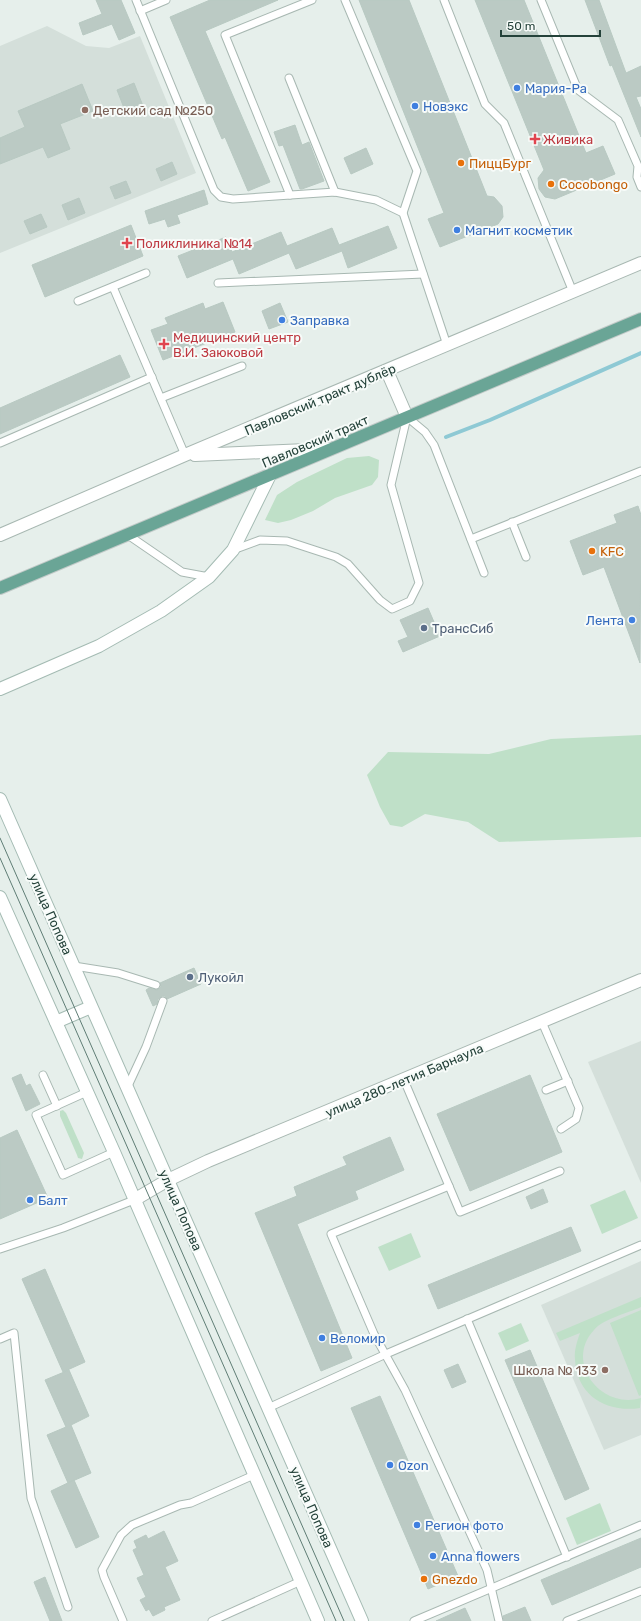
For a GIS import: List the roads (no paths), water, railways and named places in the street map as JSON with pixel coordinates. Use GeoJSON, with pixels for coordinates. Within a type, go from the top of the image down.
{"type":"FeatureCollection","features":[{"type":"Feature","properties":{"kind":"main road","name":"Павловский тракт дублёр"},"geometry":{"type":"LineString","coordinates":[[0,535],[185,455],[641,263]]}},
{"type":"Feature","properties":{"kind":"main road","name":"Павловский тракт"},"geometry":{"type":"LineString","coordinates":[[0,588],[641,318]]}},
{"type":"Feature","properties":{"kind":"main road"},"geometry":{"type":"LineString","coordinates":[[387,371],[407,417]]}},
{"type":"Feature","properties":{"kind":"main road"},"geometry":{"type":"LineString","coordinates":[[185,455],[333,449]]}},
{"type":"Feature","properties":{"kind":"main road"},"geometry":{"type":"LineString","coordinates":[[0,688],[99,646],[161,611],[209,577],[233,550],[270,475]]}},
{"type":"Feature","properties":{"kind":"main road","name":"улица Попова"},"geometry":{"type":"LineString","coordinates":[[0,799],[362,1621]]}},
{"type":"Feature","properties":{"kind":"main road"},"geometry":{"type":"LineString","coordinates":[[0,897],[114,1152],[318,1621]]}},
{"type":"Feature","properties":{"kind":"main road","name":"улица 280-летия Барнаула"},"geometry":{"type":"LineString","coordinates":[[134,1200],[168,1180],[641,980]]}},
{"type":"Feature","properties":{"kind":"main road"},"geometry":{"type":"LineString","coordinates":[[56,1022],[91,1007]]}},
{"type":"Feature","properties":{"kind":"lane"},"geometry":{"type":"LineString","coordinates":[[136,0],[214,190],[221,197],[233,199],[335,192],[376,200],[403,213]]}},
{"type":"Feature","properties":{"kind":"lane"},"geometry":{"type":"LineString","coordinates":[[140,11],[166,0]]}},
{"type":"Feature","properties":{"kind":"lane"},"geometry":{"type":"LineString","coordinates":[[290,195],[225,35],[312,0]]}},
{"type":"Feature","properties":{"kind":"lane"},"geometry":{"type":"LineString","coordinates":[[345,0],[417,171],[403,213],[447,345]]}},
{"type":"Feature","properties":{"kind":"lane"},"geometry":{"type":"LineString","coordinates":[[444,0],[485,104],[504,123],[573,292]]}},
{"type":"Feature","properties":{"kind":"lane"},"geometry":{"type":"LineString","coordinates":[[541,0],[578,90],[618,120],[639,166],[637,178],[641,187]]}},
{"type":"Feature","properties":{"kind":"lane"},"geometry":{"type":"LineString","coordinates":[[289,78],[335,192]]}},
{"type":"Feature","properties":{"kind":"lane"},"geometry":{"type":"LineString","coordinates":[[78,301],[146,273]]}},
{"type":"Feature","properties":{"kind":"lane"},"geometry":{"type":"LineString","coordinates":[[218,284],[423,274]]}},
{"type":"Feature","properties":{"kind":"lane"},"geometry":{"type":"LineString","coordinates":[[113,286],[185,455]]}},
{"type":"Feature","properties":{"kind":"lane"},"geometry":{"type":"LineString","coordinates":[[161,398],[242,366]]}},
{"type":"Feature","properties":{"kind":"lane"},"geometry":{"type":"LineString","coordinates":[[0,443],[152,378]]}},
{"type":"Feature","properties":{"kind":"lane"},"geometry":{"type":"LineString","coordinates":[[233,550],[260,540],[286,541],[336,557],[348,564],[380,600],[392,609],[410,601],[419,583],[391,485],[407,417],[425,432],[434,445],[484,573]]}},
{"type":"Feature","properties":{"kind":"lane"},"geometry":{"type":"LineString","coordinates":[[471,538],[641,471]]}},
{"type":"Feature","properties":{"kind":"lane"},"geometry":{"type":"LineString","coordinates":[[512,522],[526,557]]}},
{"type":"Feature","properties":{"kind":"lane"},"geometry":{"type":"LineString","coordinates":[[128,535],[182,572],[209,577]]}},
{"type":"Feature","properties":{"kind":"lane"},"geometry":{"type":"LineString","coordinates":[[74,966],[118,973],[156,985]]}},
{"type":"Feature","properties":{"kind":"lane"},"geometry":{"type":"LineString","coordinates":[[127,1088],[146,1046],[163,1001]]}},
{"type":"Feature","properties":{"kind":"lane"},"geometry":{"type":"LineString","coordinates":[[542,1022],[579,1108],[576,1119],[561,1129]]}},
{"type":"Feature","properties":{"kind":"lane"},"geometry":{"type":"LineString","coordinates":[[43,1076],[57,1106]]}},
{"type":"Feature","properties":{"kind":"lane"},"geometry":{"type":"LineString","coordinates":[[404,1080],[460,1212],[560,1171]]}},
{"type":"Feature","properties":{"kind":"lane"},"geometry":{"type":"LineString","coordinates":[[546,1090],[568,1081]]}},
{"type":"Feature","properties":{"kind":"lane"},"geometry":{"type":"LineString","coordinates":[[87,1092],[36,1115],[63,1175],[114,1152]]}},
{"type":"Feature","properties":{"kind":"lane"},"geometry":{"type":"LineString","coordinates":[[449,1186],[330,1234],[374,1334],[405,1390],[483,1563],[499,1621]]}},
{"type":"Feature","properties":{"kind":"lane"},"geometry":{"type":"LineString","coordinates":[[0,1249],[63,1228],[134,1200]]}},
{"type":"Feature","properties":{"kind":"lane"},"geometry":{"type":"LineString","coordinates":[[268,1408],[386,1354],[641,1245]]}},
{"type":"Feature","properties":{"kind":"lane"},"geometry":{"type":"LineString","coordinates":[[467,1319],[567,1556]]}},
{"type":"Feature","properties":{"kind":"lane"},"geometry":{"type":"LineString","coordinates":[[0,1339],[14,1333],[32,1498],[68,1607]]}},
{"type":"Feature","properties":{"kind":"lane"},"geometry":{"type":"LineString","coordinates":[[123,1621],[102,1570],[121,1535],[132,1525],[180,1505],[191,1503],[254,1475]]}},
{"type":"Feature","properties":{"kind":"lane"},"geometry":{"type":"LineString","coordinates":[[414,1621],[641,1526]]}},
{"type":"Feature","properties":{"kind":"lane"},"geometry":{"type":"LineString","coordinates":[[212,1621],[301,1581]]}},
{"type":"Feature","properties":{"kind":"lane"},"geometry":{"type":"LineString","coordinates":[[567,1621],[641,1591]]}},
{"type":"Feature","properties":{"kind":"waterway"},"geometry":{"type":"LineString","coordinates":[[446,437],[490,420],[641,353]]}},
{"type":"Feature","properties":{"kind":"tram line"},"geometry":{"type":"LineString","coordinates":[[0,838],[344,1621]]}},
{"type":"Feature","properties":{"kind":"tram line"},"geometry":{"type":"LineString","coordinates":[[0,858],[336,1621]]}},
{"type":"Feature","properties":{"kind":"place","name":"Мария-Ра"},"geometry":{"type":"Point","coordinates":[517,88]}},
{"type":"Feature","properties":{"kind":"place","name":"Новэкс"},"geometry":{"type":"Point","coordinates":[415,106]}},
{"type":"Feature","properties":{"kind":"place","name":"Детский сад №250"},"geometry":{"type":"Point","coordinates":[85,110]}},
{"type":"Feature","properties":{"kind":"place","name":"Живика"},"geometry":{"type":"Point","coordinates":[535,139]}},
{"type":"Feature","properties":{"kind":"place","name":"ПиццБург"},"geometry":{"type":"Point","coordinates":[461,163]}},
{"type":"Feature","properties":{"kind":"place","name":"Cocobongo"},"geometry":{"type":"Point","coordinates":[551,184]}},
{"type":"Feature","properties":{"kind":"place","name":"Магнит косметик"},"geometry":{"type":"Point","coordinates":[457,230]}},
{"type":"Feature","properties":{"kind":"place","name":"Поликлиника №14"},"geometry":{"type":"Point","coordinates":[127,243]}},
{"type":"Feature","properties":{"kind":"place","name":"Заправка"},"geometry":{"type":"Point","coordinates":[282,320]}},
{"type":"Feature","properties":{"kind":"place","name":"Медицинский центр В.И. Заюковой"},"geometry":{"type":"Point","coordinates":[164,344]}},
{"type":"Feature","properties":{"kind":"place","name":"KFC"},"geometry":{"type":"Point","coordinates":[592,551]}},
{"type":"Feature","properties":{"kind":"place","name":"Лента"},"geometry":{"type":"Point","coordinates":[632,620]}},
{"type":"Feature","properties":{"kind":"place","name":"ТрансСиб"},"geometry":{"type":"Point","coordinates":[424,628]}},
{"type":"Feature","properties":{"kind":"place","name":"Лукойл"},"geometry":{"type":"Point","coordinates":[190,977]}},
{"type":"Feature","properties":{"kind":"place","name":"Балт"},"geometry":{"type":"Point","coordinates":[30,1200]}},
{"type":"Feature","properties":{"kind":"place","name":"Веломир"},"geometry":{"type":"Point","coordinates":[322,1338]}},
{"type":"Feature","properties":{"kind":"place","name":"Школа № 133"},"geometry":{"type":"Point","coordinates":[605,1370]}},
{"type":"Feature","properties":{"kind":"place","name":"Ozon"},"geometry":{"type":"Point","coordinates":[390,1465]}},
{"type":"Feature","properties":{"kind":"place","name":"Регион фото"},"geometry":{"type":"Point","coordinates":[417,1525]}},
{"type":"Feature","properties":{"kind":"place","name":"Anna flowers"},"geometry":{"type":"Point","coordinates":[433,1556]}},
{"type":"Feature","properties":{"kind":"place","name":"Gnezdo"},"geometry":{"type":"Point","coordinates":[424,1579]}}]}
